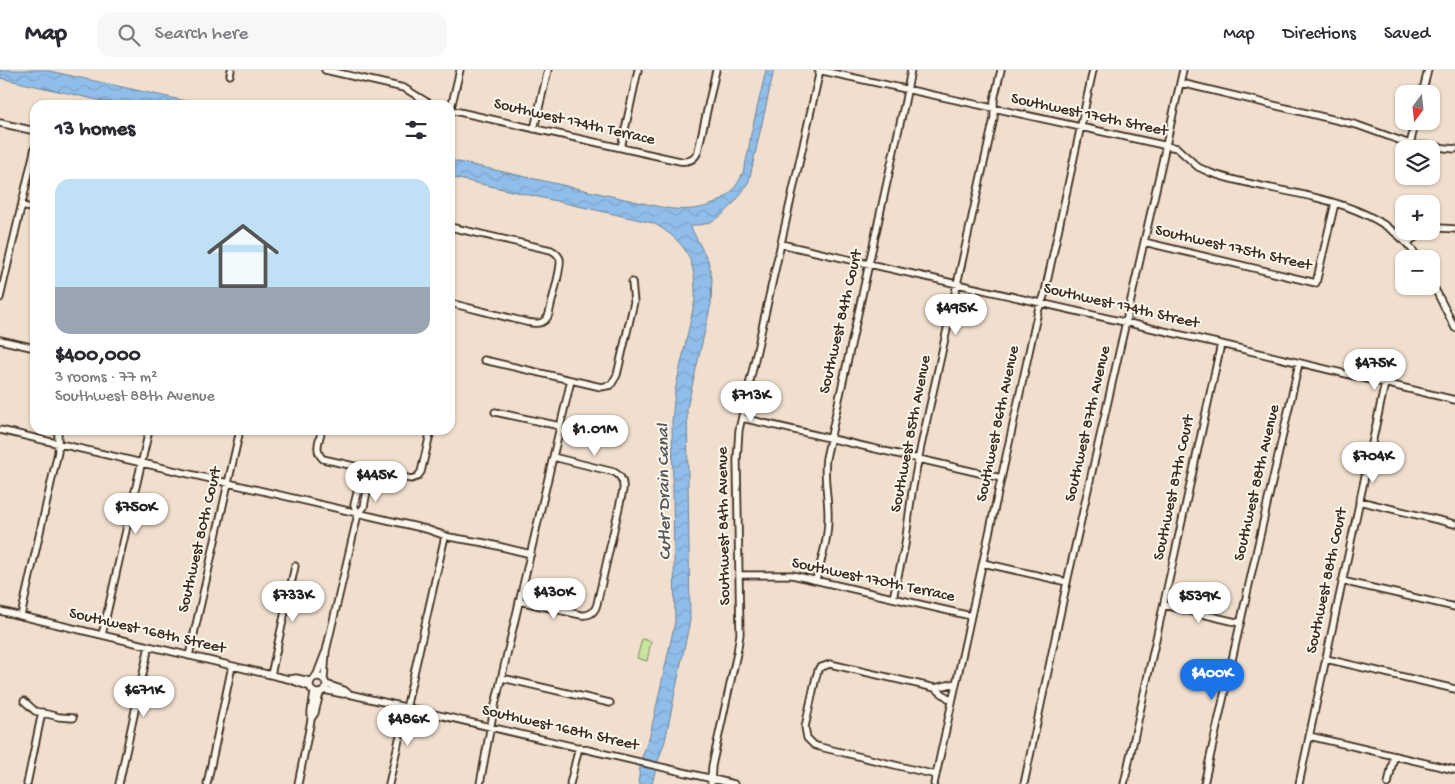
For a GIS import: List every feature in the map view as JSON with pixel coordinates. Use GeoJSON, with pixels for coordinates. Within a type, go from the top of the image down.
{"type":"FeatureCollection","features":[{"type":"Feature","properties":{"kind":"street"},"geometry":{"type":"LineString","coordinates":[[324,70],[404,88],[424,100]]}},
{"type":"Feature","properties":{"kind":"street"},"geometry":{"type":"LineString","coordinates":[[452,100],[460,70]]}},
{"type":"Feature","properties":{"kind":"street"},"geometry":{"type":"LineString","coordinates":[[534,129],[548,70]]}},
{"type":"Feature","properties":{"kind":"street"},"geometry":{"type":"LineString","coordinates":[[621,148],[638,70]]}},
{"type":"Feature","properties":{"kind":"street","name":"Southwest 174th Terrace"},"geometry":{"type":"LineString","coordinates":[[455,111],[680,162],[691,160],[698,151],[716,70]]}},
{"type":"Feature","properties":{"kind":"street","name":"Southwest 176th Street"},"geometry":{"type":"LineString","coordinates":[[819,70],[1177,148],[1198,166],[1218,176],[1335,203],[1373,217],[1407,243],[1412,250]]}},
{"type":"Feature","properties":{"kind":"street","name":"Southwest 84th Avenue"},"geometry":{"type":"LineString","coordinates":[[710,782],[739,642],[737,447],[819,70]]}},
{"type":"Feature","properties":{"kind":"street","name":"Southwest 84th Court"},"geometry":{"type":"LineString","coordinates":[[816,580],[828,528],[825,464],[911,70]]}},
{"type":"Feature","properties":{"kind":"street","name":"Southwest 85th Avenue"},"geometry":{"type":"LineString","coordinates":[[893,598],[905,545],[912,492],[992,127],[994,100],[1001,70]]}},
{"type":"Feature","properties":{"kind":"street","name":"Southwest 86th Avenue"},"geometry":{"type":"LineString","coordinates":[[934,784],[1093,70]]}},
{"type":"Feature","properties":{"kind":"street","name":"Southwest 87th Avenue"},"geometry":{"type":"LineString","coordinates":[[1024,784],[1067,582],[1183,70]]}},
{"type":"Feature","properties":{"kind":"street"},"geometry":{"type":"LineString","coordinates":[[1424,85],[1428,70]]}},
{"type":"Feature","properties":{"kind":"street"},"geometry":{"type":"LineString","coordinates":[[1180,82],[1357,125],[1399,140]]}},
{"type":"Feature","properties":{"kind":"street"},"geometry":{"type":"LineString","coordinates":[[0,123],[30,130]]}},
{"type":"Feature","properties":{"kind":"street"},"geometry":{"type":"LineString","coordinates":[[1440,147],[1455,149]]}},
{"type":"Feature","properties":{"kind":"street"},"geometry":{"type":"LineString","coordinates":[[0,298],[30,170]]}},
{"type":"Feature","properties":{"kind":"street","name":"Southwest 175th Street"},"geometry":{"type":"LineString","coordinates":[[1144,242],[1316,283],[1335,203]]}},
{"type":"Feature","properties":{"kind":"street"},"geometry":{"type":"LineString","coordinates":[[22,206],[30,208]]}},
{"type":"Feature","properties":{"kind":"street"},"geometry":{"type":"LineString","coordinates":[[455,228],[547,249],[555,252],[560,260],[549,314],[542,323],[533,324],[455,304]]}},
{"type":"Feature","properties":{"kind":"street"},"geometry":{"type":"LineString","coordinates":[[1440,228],[1455,229]]}},
{"type":"Feature","properties":{"kind":"street"},"geometry":{"type":"LineString","coordinates":[[1407,243],[1411,240]]}},
{"type":"Feature","properties":{"kind":"street","name":"Southwest 174th Street"},"geometry":{"type":"LineString","coordinates":[[781,244],[1221,344],[1455,400]]}},
{"type":"Feature","properties":{"kind":"street"},"geometry":{"type":"LineString","coordinates":[[484,360],[601,387],[612,385],[617,376],[634,302],[632,282]]}},
{"type":"Feature","properties":{"kind":"street"},"geometry":{"type":"LineString","coordinates":[[1438,295],[1455,328]]}},
{"type":"Feature","properties":{"kind":"street"},"geometry":{"type":"LineString","coordinates":[[0,340],[30,347]]}},
{"type":"Feature","properties":{"kind":"street","name":"Southwest 87th Court"},"geometry":{"type":"LineString","coordinates":[[1124,784],[1221,344]]}},
{"type":"Feature","properties":{"kind":"street","name":"Southwest 88th Avenue"},"geometry":{"type":"LineString","coordinates":[[1204,784],[1299,363]]}},
{"type":"Feature","properties":{"kind":"street"},"geometry":{"type":"LineString","coordinates":[[480,784],[519,601],[571,380]]}},
{"type":"Feature","properties":{"kind":"street","name":"Southwest 88th Court"},"geometry":{"type":"LineString","coordinates":[[1299,784],[1385,383]]}},
{"type":"Feature","properties":{"kind":"street"},"geometry":{"type":"LineString","coordinates":[[496,412],[560,426]]}},
{"type":"Feature","properties":{"kind":"street"},"geometry":{"type":"LineString","coordinates":[[742,418],[1002,478]]}},
{"type":"Feature","properties":{"kind":"street"},"geometry":{"type":"LineString","coordinates":[[0,430],[432,531],[444,536],[531,554]]}},
{"type":"Feature","properties":{"kind":"street"},"geometry":{"type":"LineString","coordinates":[[21,616],[58,452],[58,435]]}},
{"type":"Feature","properties":{"kind":"street"},"geometry":{"type":"LineString","coordinates":[[102,635],[148,435]]}},
{"type":"Feature","properties":{"kind":"street","name":"Southwest 80th Court"},"geometry":{"type":"LineString","coordinates":[[189,656],[239,435]]}},
{"type":"Feature","properties":{"kind":"street"},"geometry":{"type":"LineString","coordinates":[[321,435],[318,447],[319,454],[323,459],[407,478],[417,477],[422,469],[430,435]]}},
{"type":"Feature","properties":{"kind":"street"},"geometry":{"type":"LineString","coordinates":[[519,601],[576,615],[588,615],[594,611],[597,604],[623,490],[622,479],[618,474],[610,471],[553,457]]}},
{"type":"Feature","properties":{"kind":"street"},"geometry":{"type":"LineString","coordinates":[[358,514],[354,505],[363,468]]}},
{"type":"Feature","properties":{"kind":"street"},"geometry":{"type":"LineString","coordinates":[[298,784],[311,720],[310,712],[322,688],[326,651],[358,514],[364,507],[371,470]]}},
{"type":"Feature","properties":{"kind":"street"},"geometry":{"type":"LineString","coordinates":[[1359,501],[1455,524]]}},
{"type":"Feature","properties":{"kind":"street"},"geometry":{"type":"LineString","coordinates":[[389,784],[444,536]]}},
{"type":"Feature","properties":{"kind":"street"},"geometry":{"type":"LineString","coordinates":[[983,563],[1067,582]]}},
{"type":"Feature","properties":{"kind":"street"},"geometry":{"type":"LineString","coordinates":[[271,675],[295,566]]}},
{"type":"Feature","properties":{"kind":"street","name":"Southwest 170th Terrace"},"geometry":{"type":"LineString","coordinates":[[739,574],[792,575],[971,616]]}},
{"type":"Feature","properties":{"kind":"street"},"geometry":{"type":"LineString","coordinates":[[1342,580],[1455,607]]}},
{"type":"Feature","properties":{"kind":"street"},"geometry":{"type":"LineString","coordinates":[[1164,605],[1240,623]]}},
{"type":"Feature","properties":{"kind":"street","name":"Southwest 168th Street"},"geometry":{"type":"LineString","coordinates":[[0,611],[288,679],[311,682],[319,677],[322,688],[343,694],[406,706],[660,766],[710,782],[734,784]]}},
{"type":"Feature","properties":{"kind":"street"},"geometry":{"type":"LineString","coordinates":[[119,784],[149,646]]}},
{"type":"Feature","properties":{"kind":"street"},"geometry":{"type":"LineString","coordinates":[[322,688],[311,682],[317,674],[326,651]]}},
{"type":"Feature","properties":{"kind":"street"},"geometry":{"type":"LineString","coordinates":[[1326,658],[1455,689]]}},
{"type":"Feature","properties":{"kind":"street"},"geometry":{"type":"LineString","coordinates":[[936,775],[820,748],[807,738],[805,727],[817,672],[822,666],[830,664],[935,688],[952,701]]}},
{"type":"Feature","properties":{"kind":"street"},"geometry":{"type":"LineString","coordinates":[[207,784],[232,666]]}},
{"type":"Feature","properties":{"kind":"street"},"geometry":{"type":"LineString","coordinates":[[502,678],[610,704]]}},
{"type":"Feature","properties":{"kind":"street"},"geometry":{"type":"LineString","coordinates":[[935,688],[956,683]]}},
{"type":"Feature","properties":{"kind":"street"},"geometry":{"type":"LineString","coordinates":[[24,701],[35,711],[73,718]]}},
{"type":"Feature","properties":{"kind":"street"},"geometry":{"type":"LineString","coordinates":[[27,784],[42,712]]}},
{"type":"Feature","properties":{"kind":"street"},"geometry":{"type":"LineString","coordinates":[[1309,736],[1455,770]]}},
{"type":"Feature","properties":{"kind":"street"},"geometry":{"type":"LineString","coordinates":[[570,784],[579,747]]}},
{"type":"Feature","properties":{"kind":"street"},"geometry":{"type":"LineString","coordinates":[[1388,784],[1394,756]]}},
{"type":"Feature","properties":{"kind":"green space"},"geometry":{"type":"Polygon","coordinates":[[[642,639],[651,641],[647,661],[637,658],[642,639]]]}},
{"type":"Feature","properties":{"kind":"water"},"geometry":{"type":"Polygon","coordinates":[[[0,70],[45,70],[181,100],[98,100],[0,78],[0,70]]]}},
{"type":"Feature","properties":{"kind":"water"},"geometry":{"type":"Polygon","coordinates":[[[766,70],[774,70],[749,181],[727,211],[711,222],[693,225],[691,228],[708,260],[712,278],[711,304],[687,408],[690,620],[665,741],[652,784],[638,784],[641,760],[650,735],[675,622],[672,421],[675,391],[695,300],[694,274],[682,246],[665,230],[653,223],[455,178],[455,161],[665,208],[701,208],[721,200],[738,184],[747,158],[766,70]]]}},
{"type":"Feature","properties":{"kind":"water label","name":"Cutler Drain Canal"},"geometry":{"type":"Point","coordinates":[665,492]}}]}
